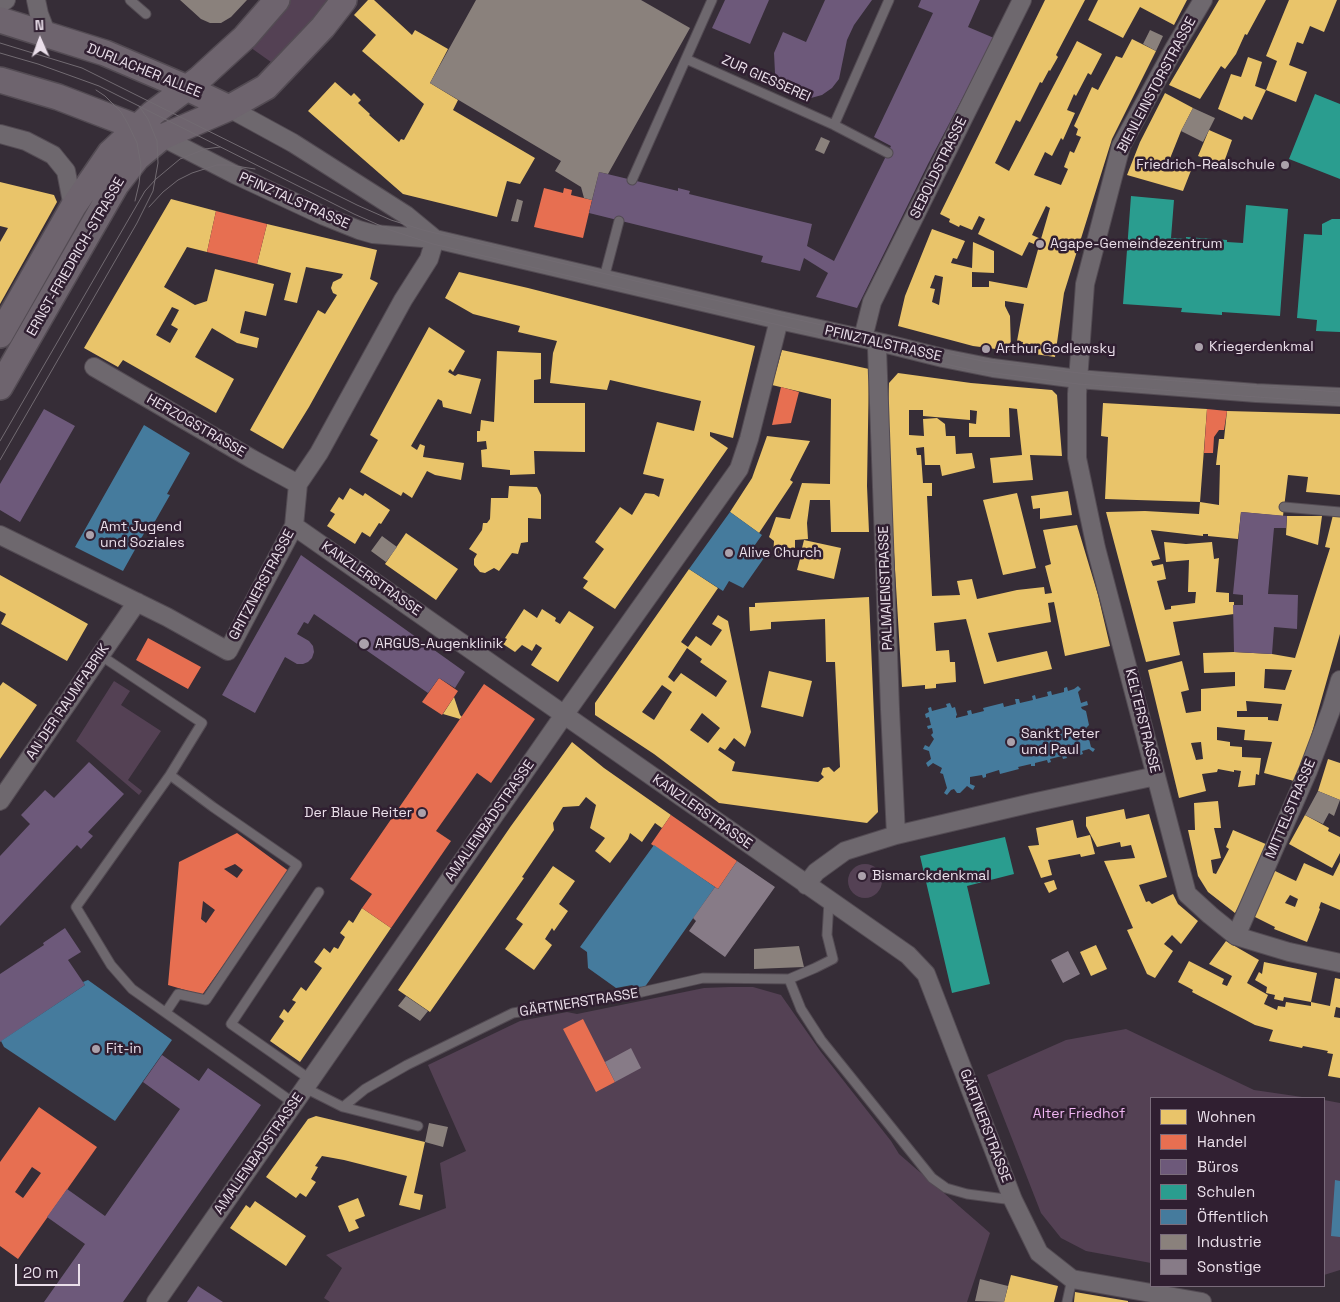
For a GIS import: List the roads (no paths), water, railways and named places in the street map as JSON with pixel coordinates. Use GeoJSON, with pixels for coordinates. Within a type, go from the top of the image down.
{"type":"FeatureCollection","features":[{"type":"Feature","properties":{"kind":"main road","name":"ERNST-FRIEDRICH-STRASSE"},"geometry":{"type":"LineString","coordinates":[[0,335],[73,207],[110,153],[162,106],[199,79],[244,37],[277,0]]}},
{"type":"Feature","properties":{"kind":"main road","name":"ERNST-FRIEDRICH-STRASSE"},"geometry":{"type":"LineString","coordinates":[[0,387],[116,185],[137,158],[162,137],[229,108],[266,87],[322,27],[344,0]]}},
{"type":"Feature","properties":{"kind":"main road","name":"DURLACHER ALLEE"},"geometry":{"type":"LineString","coordinates":[[0,20],[105,53],[229,108]]}},
{"type":"Feature","properties":{"kind":"main road"},"geometry":{"type":"LineString","coordinates":[[0,80],[58,97],[162,137]]}},
{"type":"Feature","properties":{"kind":"street"},"geometry":{"type":"LineString","coordinates":[[0,4],[6,0]]}},
{"type":"Feature","properties":{"kind":"street"},"geometry":{"type":"LineString","coordinates":[[36,0],[47,35]]}},
{"type":"Feature","properties":{"kind":"street","name":"SEBOLDSTRASSE"},"geometry":{"type":"LineString","coordinates":[[871,340],[872,302],[1022,0]]}},
{"type":"Feature","properties":{"kind":"street","name":"BIENLEINSTORSTRASSE"},"geometry":{"type":"LineString","coordinates":[[1078,378],[1085,284],[1121,146],[1203,0]]}},
{"type":"Feature","properties":{"kind":"street","name":"PFINZTALSTRASSE"},"geometry":{"type":"LineString","coordinates":[[229,108],[293,143],[406,215],[435,239]]}},
{"type":"Feature","properties":{"kind":"street"},"geometry":{"type":"LineString","coordinates":[[0,134],[26,141],[53,155],[66,171],[73,207]]}},
{"type":"Feature","properties":{"kind":"street","name":"PFINZTALSTRASSE"},"geometry":{"type":"LineString","coordinates":[[162,137],[236,175],[359,230],[386,236],[435,239],[943,358],[993,368],[1078,378],[1256,393],[1340,397]]}},
{"type":"Feature","properties":{"kind":"street","name":"GRITZNERSTRASSE"},"geometry":{"type":"LineString","coordinates":[[0,535],[167,617],[228,651],[294,526],[298,484],[319,452],[403,300],[429,259],[435,239]]}},
{"type":"Feature","properties":{"kind":"street","name":"AMALIENBADSTRASSE"},"geometry":{"type":"LineString","coordinates":[[156,1302],[564,715],[739,469],[749,439],[779,320]]}},
{"type":"Feature","properties":{"kind":"street","name":"PALMAIENSTRASSE"},"geometry":{"type":"LineString","coordinates":[[871,340],[877,348],[896,835]]}},
{"type":"Feature","properties":{"kind":"street","name":"HERZOGSTRASSE"},"geometry":{"type":"LineString","coordinates":[[94,367],[298,484]]}},
{"type":"Feature","properties":{"kind":"street","name":"KELTERSTRASSE"},"geometry":{"type":"LineString","coordinates":[[1078,378],[1077,458],[1096,548],[1187,894],[1236,936],[1289,952],[1340,963]]}},
{"type":"Feature","properties":{"kind":"street","name":"KANZLERSTRASSE"},"geometry":{"type":"LineString","coordinates":[[294,526],[806,885]]}},
{"type":"Feature","properties":{"kind":"street","name":"AN DER RAUMFABRIK"},"geometry":{"type":"LineString","coordinates":[[0,801],[136,602]]}},
{"type":"Feature","properties":{"kind":"street","name":"MITTELSTRASSE"},"geometry":{"type":"LineString","coordinates":[[1236,936],[1308,771],[1340,680]]}},
{"type":"Feature","properties":{"kind":"street"},"geometry":{"type":"LineString","coordinates":[[806,885],[816,872],[845,852],[896,835],[1156,776]]}},
{"type":"Feature","properties":{"kind":"street","name":"GÄRTNERSTRASSE"},"geometry":{"type":"LineString","coordinates":[[806,885],[908,956],[926,974],[1013,1200],[1039,1253],[1072,1279],[1202,1302]]}},
{"type":"Feature","properties":{"kind":"lane"},"geometry":{"type":"LineString","coordinates":[[130,0],[146,14]]}},
{"type":"Feature","properties":{"kind":"lane"},"geometry":{"type":"LineString","coordinates":[[632,180],[712,0]]}},
{"type":"Feature","properties":{"kind":"lane"},"geometry":{"type":"LineString","coordinates":[[834,125],[889,0]]}},
{"type":"Feature","properties":{"kind":"lane","name":"ZUR GIESSEREI"},"geometry":{"type":"LineString","coordinates":[[686,58],[834,125],[888,153]]}},
{"type":"Feature","properties":{"kind":"lane"},"geometry":{"type":"LineString","coordinates":[[604,278],[619,221]]}},
{"type":"Feature","properties":{"kind":"lane"},"geometry":{"type":"LineString","coordinates":[[1284,507],[1340,512]]}},
{"type":"Feature","properties":{"kind":"lane"},"geometry":{"type":"LineString","coordinates":[[100,656],[202,724],[170,775],[76,908],[112,965],[132,989],[294,1104]]}},
{"type":"Feature","properties":{"kind":"lane"},"geometry":{"type":"LineString","coordinates":[[166,1012],[178,994],[206,1000],[297,865],[170,775]]}},
{"type":"Feature","properties":{"kind":"lane"},"geometry":{"type":"LineString","coordinates":[[319,892],[232,1024],[308,1084],[343,1107],[418,1126]]}},
{"type":"Feature","properties":{"kind":"lane","name":"GÄRTNERSTRASSE"},"geometry":{"type":"LineString","coordinates":[[343,1107],[365,1089],[407,1065],[513,1013],[642,992],[703,978],[789,979],[833,959],[827,935],[829,901]]}},
{"type":"Feature","properties":{"kind":"lane"},"geometry":{"type":"LineString","coordinates":[[789,979],[801,1009],[821,1040],[932,1178],[946,1188],[960,1192],[1013,1200]]}},
{"type":"Feature","properties":{"kind":"lane"},"geometry":{"type":"LineString","coordinates":[[1067,1302],[1072,1279]]}},
{"type":"Feature","properties":{"kind":"tram line"},"geometry":{"type":"LineString","coordinates":[[0,43],[82,68],[357,205],[391,220],[423,230],[777,315],[982,361],[1104,376],[1340,392]]}},
{"type":"Feature","properties":{"kind":"tram line"},"geometry":{"type":"LineString","coordinates":[[0,53],[38,64],[99,86],[354,214],[390,230],[433,244],[971,370],[1078,384],[1340,403]]}},
{"type":"Feature","properties":{"kind":"tram line"},"geometry":{"type":"LineString","coordinates":[[96,90],[121,112],[137,143],[141,165],[135,201]]}},
{"type":"Feature","properties":{"kind":"tram line"},"geometry":{"type":"LineString","coordinates":[[0,460],[137,223],[153,191],[158,163],[157,141],[148,119],[139,106]]}},
{"type":"Feature","properties":{"kind":"tram line"},"geometry":{"type":"LineString","coordinates":[[0,441],[145,191],[180,159],[205,149],[220,147]]}},
{"type":"Feature","properties":{"kind":"tram line"},"geometry":{"type":"LineString","coordinates":[[149,207],[178,180],[192,173],[217,165],[255,169]]}},
{"type":"Feature","properties":{"kind":"place","name":"Friedrich-Realschule"},"geometry":{"type":"Point","coordinates":[1285,165]}},
{"type":"Feature","properties":{"kind":"place","name":"Agape-Gemeindezentrum"},"geometry":{"type":"Point","coordinates":[1040,244]}},
{"type":"Feature","properties":{"kind":"place","name":"Kriegerdenkmal"},"geometry":{"type":"Point","coordinates":[1199,347]}},
{"type":"Feature","properties":{"kind":"place","name":"Arthur Godlewsky"},"geometry":{"type":"Point","coordinates":[986,349]}},
{"type":"Feature","properties":{"kind":"place","name":"Amt Jugend und Soziales"},"geometry":{"type":"Point","coordinates":[90,535]}},
{"type":"Feature","properties":{"kind":"place","name":"Alive Church"},"geometry":{"type":"Point","coordinates":[729,553]}},
{"type":"Feature","properties":{"kind":"place","name":"ARGUS-Augenklinik"},"geometry":{"type":"Point","coordinates":[364,644]}},
{"type":"Feature","properties":{"kind":"place","name":"Sankt Peter und Paul"},"geometry":{"type":"Point","coordinates":[1011,742]}},
{"type":"Feature","properties":{"kind":"place","name":"Der Blaue Reiter"},"geometry":{"type":"Point","coordinates":[422,813]}},
{"type":"Feature","properties":{"kind":"place","name":"Bismarckdenkmal"},"geometry":{"type":"Point","coordinates":[862,876]}},
{"type":"Feature","properties":{"kind":"place","name":"Fit-in"},"geometry":{"type":"Point","coordinates":[96,1049]}},
{"type":"Feature","properties":{"kind":"park label","name":"Alter Friedhof"},"geometry":{"type":"Point","coordinates":[1079,1114]}}]}
